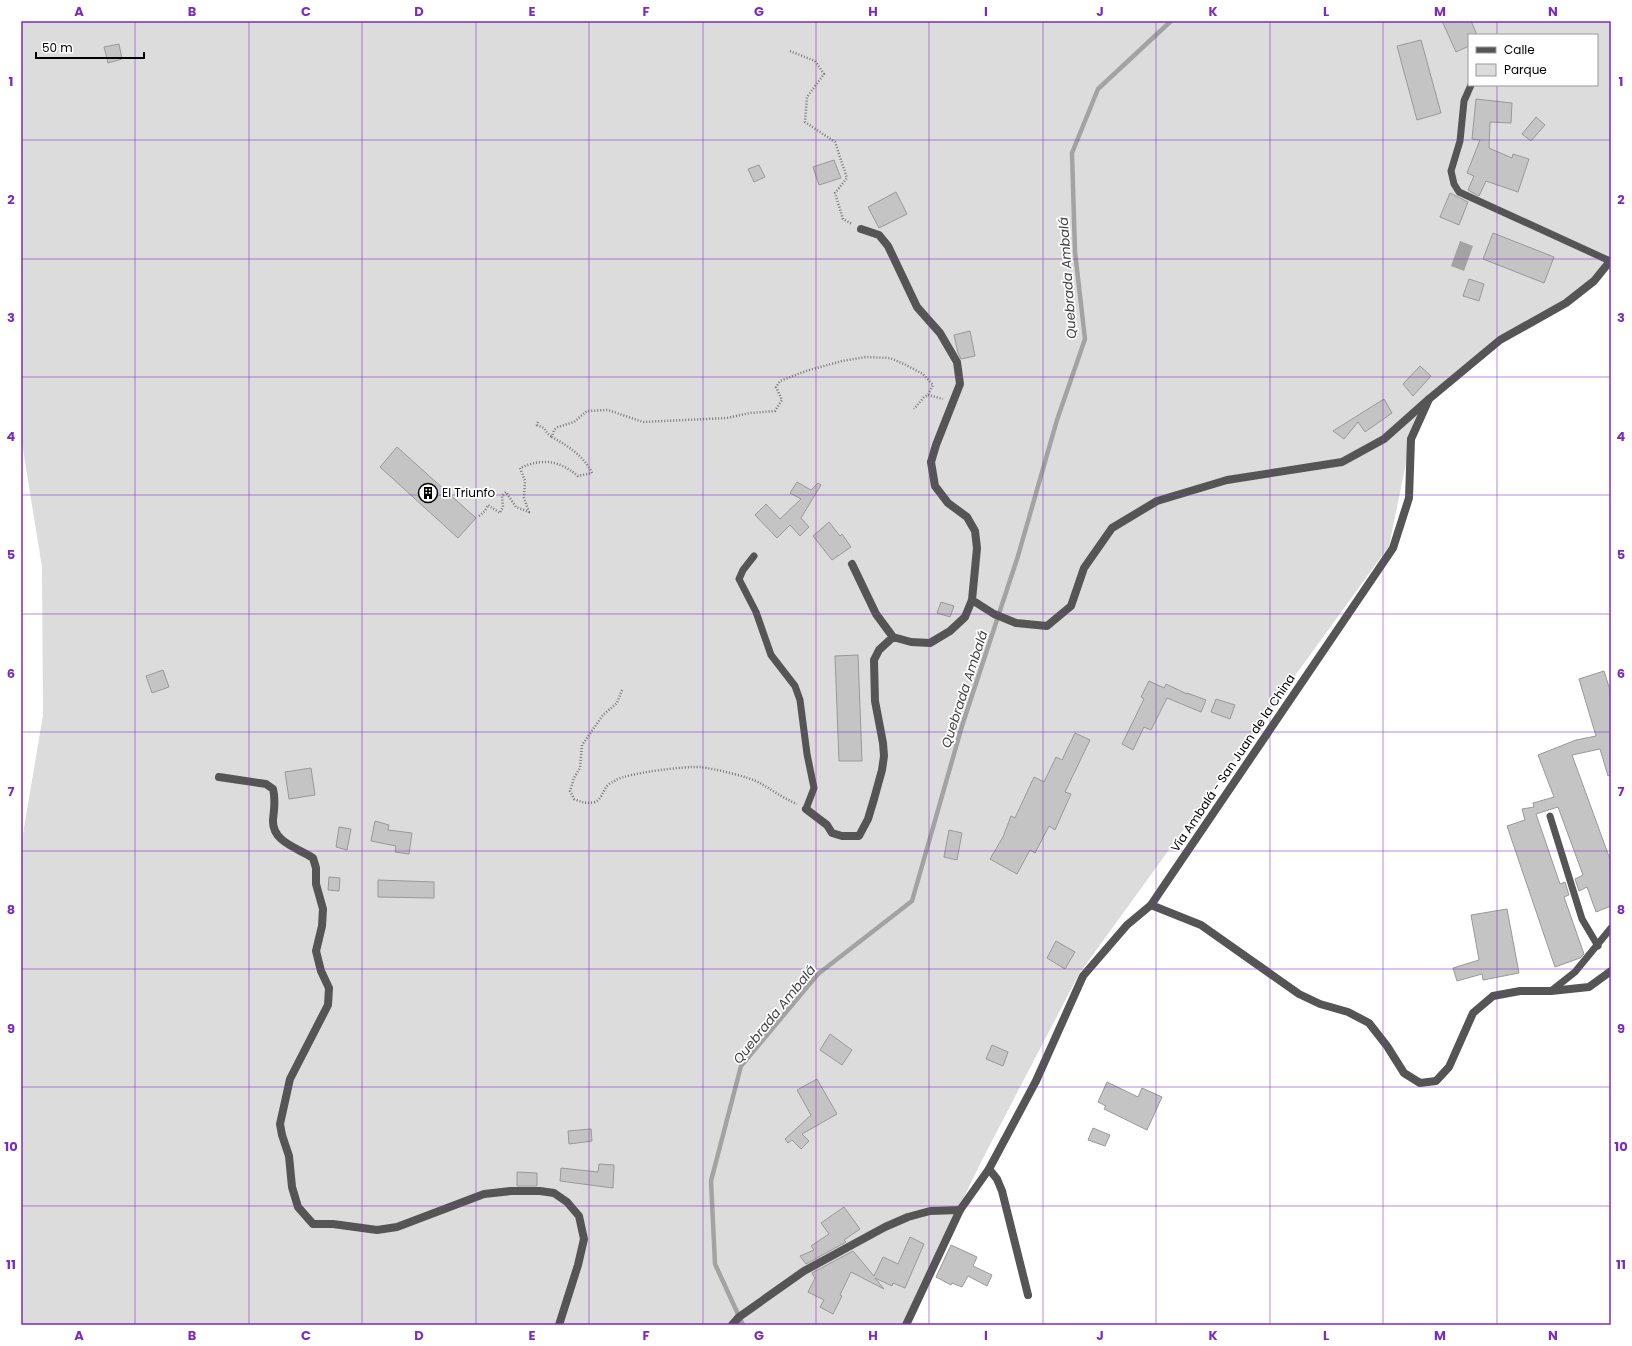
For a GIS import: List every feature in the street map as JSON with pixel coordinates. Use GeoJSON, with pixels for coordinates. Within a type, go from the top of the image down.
{"type":"FeatureCollection","features":[{"type":"Feature","properties":{"kind":"street"},"geometry":{"type":"LineString","coordinates":[[852,564],[876,614],[893,637],[910,642],[930,643],[950,631],[965,617],[972,600],[977,548],[975,531],[967,517],[948,503],[935,486],[932,462],[936,445],[952,401],[960,384],[957,362],[940,333],[917,307],[888,246],[879,235],[861,229]]}},
{"type":"Feature","properties":{"kind":"street","name":"Vía Ambalá - San Juan de la China"},"geometry":{"type":"LineString","coordinates":[[906,1325],[960,1210],[989,1169],[1036,1081],[1083,976],[1127,925],[1151,905],[1393,548],[1409,498],[1410,439],[1429,399],[1500,340],[1566,303],[1594,281],[1611,261]]}},
{"type":"Feature","properties":{"kind":"street"},"geometry":{"type":"LineString","coordinates":[[972,600],[994,614],[1016,623],[1047,626],[1071,606],[1084,568],[1112,528],[1158,501],[1227,480],[1342,462],[1384,440],[1429,399]]}},
{"type":"Feature","properties":{"kind":"street"},"geometry":{"type":"LineString","coordinates":[[806,809],[827,825],[832,833],[842,836],[859,836],[868,819],[882,770],[884,756],[875,701],[874,660],[879,650],[893,637]]}},
{"type":"Feature","properties":{"kind":"street"},"geometry":{"type":"LineString","coordinates":[[219,777],[266,784],[273,789],[276,799],[273,822],[276,833],[290,846],[314,858],[316,868],[316,884],[323,909],[322,926],[316,951],[321,971],[330,988],[328,1004],[290,1079],[280,1124],[289,1156],[292,1187],[298,1207],[313,1224],[333,1224],[378,1230],[397,1227],[484,1194],[510,1191],[540,1191],[554,1193],[567,1202],[579,1216],[584,1239],[578,1266],[559,1325]]}},
{"type":"Feature","properties":{"kind":"street"},"geometry":{"type":"LineString","coordinates":[[1151,905],[1201,925],[1299,994],[1320,1004],[1348,1012],[1369,1023],[1404,1073],[1420,1083],[1436,1081],[1449,1067],[1473,1013],[1493,996],[1520,991],[1551,991],[1589,987],[1611,971]]}},
{"type":"Feature","properties":{"kind":"street"},"geometry":{"type":"LineString","coordinates":[[989,1169],[997,1179],[1002,1191],[1028,1295]]}},
{"type":"Feature","properties":{"kind":"street"},"geometry":{"type":"LineString","coordinates":[[732,1325],[739,1317],[804,1271],[885,1227],[908,1217],[930,1211],[960,1210]]}},
{"type":"Feature","properties":{"kind":"lane"},"geometry":{"type":"LineString","coordinates":[[1471,86],[1464,101],[1460,141],[1451,171],[1454,184],[1459,192],[1611,261]]}},
{"type":"Feature","properties":{"kind":"lane"},"geometry":{"type":"LineString","coordinates":[[754,556],[743,570],[739,579],[756,612],[771,655],[795,686],[800,700],[807,754],[814,788],[806,809]]}},
{"type":"Feature","properties":{"kind":"lane"},"geometry":{"type":"LineString","coordinates":[[1550,816],[1582,919],[1598,946]]}},
{"type":"Feature","properties":{"kind":"lane"},"geometry":{"type":"LineString","coordinates":[[1551,991],[1575,972],[1598,946],[1611,928]]}},
{"type":"Feature","properties":{"kind":"path"},"geometry":{"type":"LineString","coordinates":[[790,51],[815,61],[824,74],[807,96],[805,122],[834,142],[847,178],[835,193],[843,220],[861,229]]}},
{"type":"Feature","properties":{"kind":"path"},"geometry":{"type":"LineString","coordinates":[[552,437],[554,430],[558,427],[574,422],[587,411],[608,410],[643,422],[727,418],[750,413],[775,411],[782,400],[776,387],[780,381],[806,371],[842,361],[866,357],[890,358],[923,374],[933,385],[928,395],[924,397],[914,409]]}},
{"type":"Feature","properties":{"kind":"path"},"geometry":{"type":"LineString","coordinates":[[928,395],[952,401]]}},
{"type":"Feature","properties":{"kind":"path"},"geometry":{"type":"LineString","coordinates":[[479,516],[485,512],[488,505],[500,513],[503,507],[502,496],[506,492],[516,507],[529,512],[524,498],[525,481],[520,468],[532,462],[554,462],[569,469],[578,476],[592,473],[580,456],[569,446],[552,437],[544,428],[537,425],[538,422]]}},
{"type":"Feature","properties":{"kind":"path"},"geometry":{"type":"LineString","coordinates":[[622,690],[617,703],[603,715],[582,744],[580,768],[574,778],[570,791],[574,799],[584,803],[596,802],[608,786],[617,779],[647,772],[700,767],[758,782],[780,797],[806,809]]}},
{"type":"Feature","properties":{"kind":"green space"},"geometry":{"type":"Polygon","coordinates":[[[21,21],[1611,21],[1611,260],[1594,281],[1500,340],[1429,399],[1411,439],[1389,546],[1079,974],[982,1160],[902,1325],[21,1325],[21,846],[43,715],[42,567],[21,437],[21,21]]]}},
{"type":"Feature","properties":{"kind":"shaded area"},"geometry":{"type":"Polygon","coordinates":[[[1460,241],[1473,246],[1464,271],[1451,266],[1460,241]]]}},
{"type":"Feature","properties":{"kind":"building"},"geometry":{"type":"Polygon","coordinates":[[[1442,21],[1471,21],[1477,34],[1468,34],[1468,46],[1456,52],[1442,21]]]}},
{"type":"Feature","properties":{"kind":"building"},"geometry":{"type":"Polygon","coordinates":[[[1421,40],[1441,113],[1417,120],[1397,46],[1421,40]]]}},
{"type":"Feature","properties":{"kind":"building"},"geometry":{"type":"Polygon","coordinates":[[[119,44],[122,59],[108,63],[104,47],[119,44]]]}},
{"type":"Feature","properties":{"kind":"building"},"geometry":{"type":"Polygon","coordinates":[[[1476,99],[1512,103],[1511,123],[1490,122],[1489,148],[1512,158],[1513,154],[1529,159],[1518,192],[1486,181],[1479,196],[1468,190],[1474,176],[1467,173],[1480,140],[1472,139],[1476,99]]]}},
{"type":"Feature","properties":{"kind":"building"},"geometry":{"type":"Polygon","coordinates":[[[1536,117],[1545,125],[1531,141],[1522,134],[1536,117]]]}},
{"type":"Feature","properties":{"kind":"building"},"geometry":{"type":"Polygon","coordinates":[[[834,160],[841,178],[819,185],[813,167],[834,160]]]}},
{"type":"Feature","properties":{"kind":"building"},"geometry":{"type":"Polygon","coordinates":[[[759,165],[765,177],[754,182],[748,169],[759,165]]]}},
{"type":"Feature","properties":{"kind":"building"},"geometry":{"type":"Polygon","coordinates":[[[896,192],[907,214],[879,228],[868,207],[896,192]]]}},
{"type":"Feature","properties":{"kind":"building"},"geometry":{"type":"Polygon","coordinates":[[[1450,193],[1468,202],[1459,225],[1440,217],[1450,193]]]}},
{"type":"Feature","properties":{"kind":"building"},"geometry":{"type":"Polygon","coordinates":[[[1493,233],[1554,257],[1544,283],[1483,259],[1493,233]]]}},
{"type":"Feature","properties":{"kind":"building"},"geometry":{"type":"Polygon","coordinates":[[[1469,279],[1484,284],[1479,301],[1463,296],[1469,279]]]}},
{"type":"Feature","properties":{"kind":"building"},"geometry":{"type":"Polygon","coordinates":[[[970,331],[975,356],[961,359],[954,335],[970,331]]]}},
{"type":"Feature","properties":{"kind":"building"},"geometry":{"type":"Polygon","coordinates":[[[1420,366],[1431,376],[1413,396],[1403,384],[1420,366]]]}},
{"type":"Feature","properties":{"kind":"building"},"geometry":{"type":"Polygon","coordinates":[[[1384,399],[1392,413],[1365,432],[1358,422],[1344,439],[1333,431],[1384,399]]]}},
{"type":"Feature","properties":{"kind":"building","name":"El Triunfo"},"geometry":{"type":"Polygon","coordinates":[[[397,447],[476,518],[458,538],[380,467],[397,447]]]}},
{"type":"Feature","properties":{"kind":"building"},"geometry":{"type":"Polygon","coordinates":[[[797,482],[811,490],[818,483],[821,485],[801,518],[809,527],[800,536],[790,525],[777,538],[755,515],[766,504],[780,519],[801,499],[790,493],[797,482]]]}},
{"type":"Feature","properties":{"kind":"building"},"geometry":{"type":"Polygon","coordinates":[[[829,522],[840,536],[842,534],[851,547],[832,560],[813,536],[829,522]]]}},
{"type":"Feature","properties":{"kind":"building"},"geometry":{"type":"Polygon","coordinates":[[[941,602],[954,606],[950,617],[937,613],[941,602]]]}},
{"type":"Feature","properties":{"kind":"building"},"geometry":{"type":"Polygon","coordinates":[[[858,655],[862,761],[839,761],[835,656],[858,655]]]}},
{"type":"Feature","properties":{"kind":"building"},"geometry":{"type":"Polygon","coordinates":[[[163,670],[169,687],[152,693],[146,676],[163,670]]]}},
{"type":"Feature","properties":{"kind":"building"},"geometry":{"type":"Polygon","coordinates":[[[1604,671],[1611,693],[1611,775],[1608,776],[1600,749],[1572,755],[1611,862],[1611,906],[1596,912],[1587,887],[1579,891],[1575,879],[1583,875],[1558,807],[1536,814],[1560,884],[1565,882],[1569,895],[1564,897],[1584,954],[1580,958],[1555,967],[1507,826],[1525,820],[1522,809],[1534,807],[1533,803],[1554,797],[1538,755],[1576,740],[1596,736],[1579,679],[1604,671]]]}},
{"type":"Feature","properties":{"kind":"building"},"geometry":{"type":"Polygon","coordinates":[[[1149,681],[1164,688],[1166,684],[1187,694],[1206,700],[1201,712],[1167,698],[1151,730],[1144,727],[1133,750],[1122,744],[1144,699],[1141,697],[1149,681]]]}},
{"type":"Feature","properties":{"kind":"building"},"geometry":{"type":"Polygon","coordinates":[[[1216,699],[1235,705],[1230,719],[1211,712],[1216,699]]]}},
{"type":"Feature","properties":{"kind":"building"},"geometry":{"type":"Polygon","coordinates":[[[1075,733],[1090,740],[1065,792],[1071,794],[1055,830],[1049,826],[1035,853],[1030,850],[1017,874],[990,859],[1003,837],[1011,816],[1015,818],[1034,777],[1044,782],[1056,757],[1062,760],[1075,733]]]}},
{"type":"Feature","properties":{"kind":"building"},"geometry":{"type":"Polygon","coordinates":[[[311,768],[315,795],[289,799],[285,772],[311,768]]]}},
{"type":"Feature","properties":{"kind":"building"},"geometry":{"type":"Polygon","coordinates":[[[375,821],[389,825],[388,830],[412,833],[409,854],[395,852],[396,846],[371,841],[375,821]]]}},
{"type":"Feature","properties":{"kind":"building"},"geometry":{"type":"Polygon","coordinates":[[[339,827],[351,829],[347,850],[336,847],[339,827]]]}},
{"type":"Feature","properties":{"kind":"building"},"geometry":{"type":"Polygon","coordinates":[[[949,830],[962,833],[957,860],[944,857],[949,830]]]}},
{"type":"Feature","properties":{"kind":"building"},"geometry":{"type":"Polygon","coordinates":[[[329,877],[340,878],[339,891],[328,890],[329,877]]]}},
{"type":"Feature","properties":{"kind":"building"},"geometry":{"type":"Polygon","coordinates":[[[378,880],[434,882],[434,898],[378,897],[378,880]]]}},
{"type":"Feature","properties":{"kind":"building"},"geometry":{"type":"Polygon","coordinates":[[[1507,909],[1519,973],[1483,980],[1482,974],[1457,981],[1453,968],[1479,960],[1471,915],[1507,909]]]}},
{"type":"Feature","properties":{"kind":"building"},"geometry":{"type":"Polygon","coordinates":[[[1056,941],[1075,952],[1065,969],[1047,958],[1056,941]]]}},
{"type":"Feature","properties":{"kind":"building"},"geometry":{"type":"Polygon","coordinates":[[[830,1034],[852,1050],[842,1065],[820,1050],[830,1034]]]}},
{"type":"Feature","properties":{"kind":"building"},"geometry":{"type":"Polygon","coordinates":[[[992,1045],[1008,1052],[1003,1066],[986,1059],[992,1045]]]}},
{"type":"Feature","properties":{"kind":"building"},"geometry":{"type":"Polygon","coordinates":[[[817,1079],[837,1114],[802,1134],[809,1141],[801,1149],[792,1140],[788,1143],[785,1139],[811,1115],[797,1090],[817,1079]]]}},
{"type":"Feature","properties":{"kind":"building"},"geometry":{"type":"Polygon","coordinates":[[[1107,1082],[1138,1097],[1142,1088],[1162,1097],[1147,1130],[1104,1109],[1106,1106],[1098,1102],[1107,1082]]]}},
{"type":"Feature","properties":{"kind":"building"},"geometry":{"type":"Polygon","coordinates":[[[1093,1128],[1110,1135],[1105,1146],[1088,1140],[1093,1128]]]}},
{"type":"Feature","properties":{"kind":"building"},"geometry":{"type":"Polygon","coordinates":[[[591,1129],[592,1141],[569,1144],[568,1131],[591,1129]]]}},
{"type":"Feature","properties":{"kind":"building"},"geometry":{"type":"Polygon","coordinates":[[[599,1164],[614,1165],[613,1188],[560,1181],[561,1168],[598,1172],[599,1164]]]}},
{"type":"Feature","properties":{"kind":"building"},"geometry":{"type":"Polygon","coordinates":[[[517,1172],[537,1173],[537,1186],[517,1186],[517,1172]]]}},
{"type":"Feature","properties":{"kind":"building"},"geometry":{"type":"Polygon","coordinates":[[[844,1207],[860,1229],[844,1240],[846,1242],[806,1264],[800,1256],[814,1250],[811,1246],[829,1234],[821,1223],[844,1207]]]}},
{"type":"Feature","properties":{"kind":"building"},"geometry":{"type":"Polygon","coordinates":[[[910,1237],[924,1244],[905,1288],[893,1283],[892,1286],[875,1278],[884,1289],[851,1272],[833,1314],[820,1307],[824,1300],[808,1292],[815,1278],[812,1273],[853,1251],[874,1276],[883,1257],[898,1264],[910,1237]]]}},
{"type":"Feature","properties":{"kind":"building"},"geometry":{"type":"Polygon","coordinates":[[[951,1245],[977,1257],[973,1266],[992,1275],[987,1286],[968,1276],[962,1287],[952,1283],[951,1285],[936,1277],[951,1245]]]}},
{"type":"Feature","properties":{"kind":"waterway","name":"Quebrada Ambalá"},"geometry":{"type":"LineString","coordinates":[[743,1325],[715,1264],[711,1181],[741,1066],[818,974],[912,901],[962,726],[1018,556],[1057,420],[1085,339],[1075,252],[1072,153],[1098,89],[1171,21]]}},
{"type":"Feature","properties":{"kind":"place","name":"El Triunfo"},"geometry":{"type":"Point","coordinates":[428,493]}}]}
